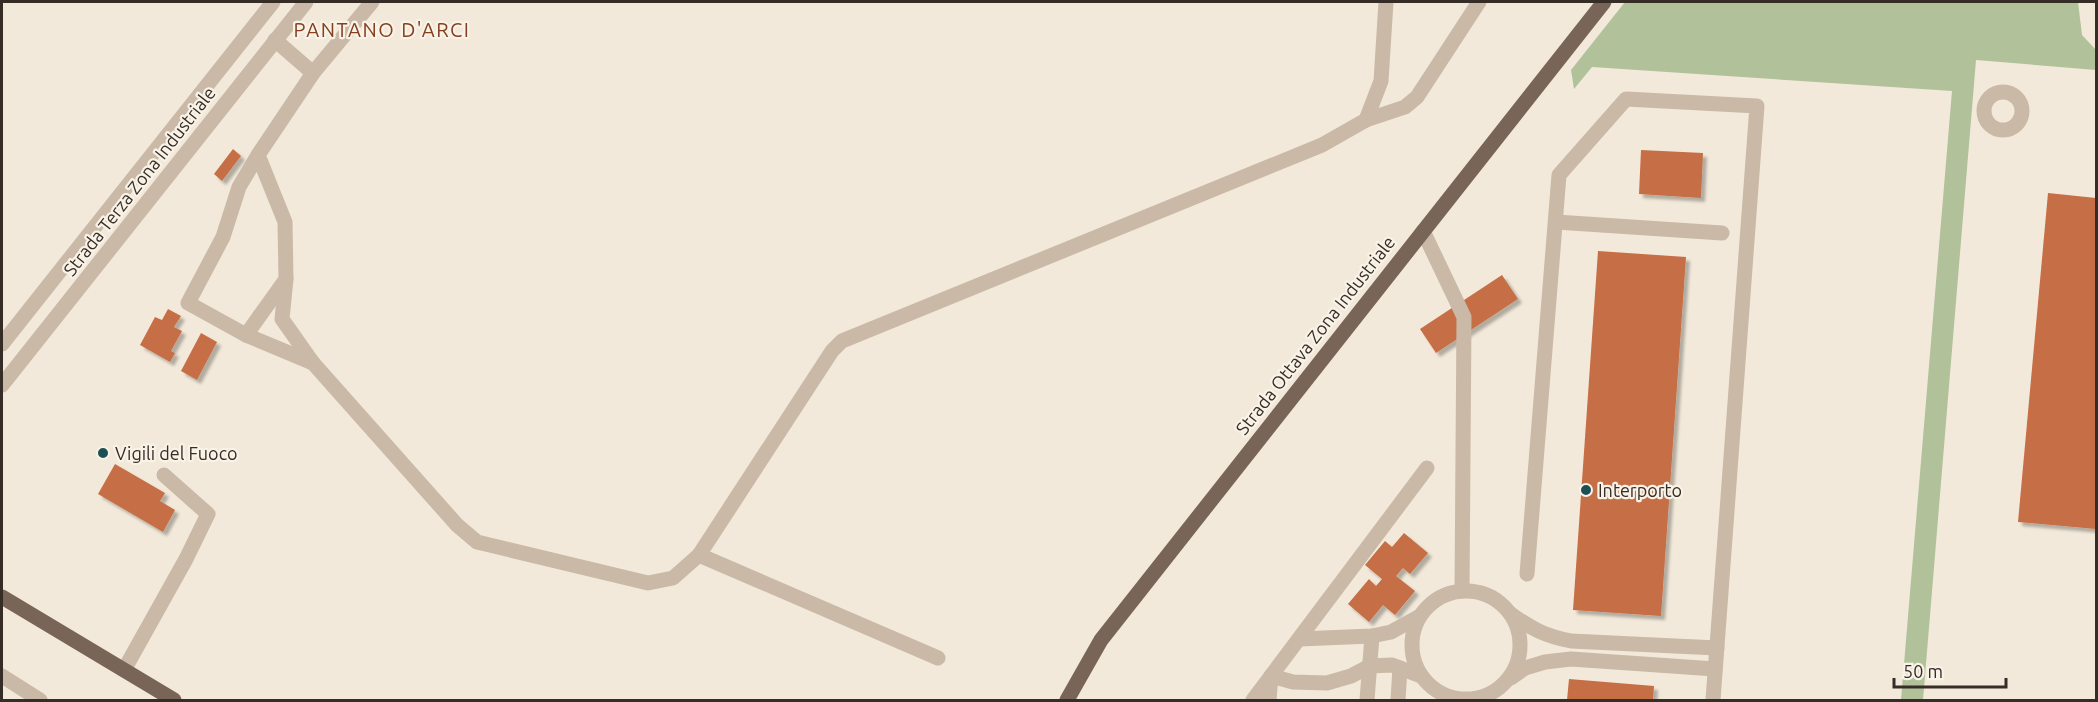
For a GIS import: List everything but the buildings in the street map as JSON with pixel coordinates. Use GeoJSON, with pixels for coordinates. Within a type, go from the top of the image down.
{"type":"FeatureCollection","features":[{"type":"Feature","properties":{"kind":"main road","name":"Strada Ottava Zona Industriale"},"geometry":{"type":"LineString","coordinates":[[1067,700],[1101,640],[1604,2]]}},
{"type":"Feature","properties":{"kind":"main road"},"geometry":{"type":"LineString","coordinates":[[2,597],[174,700]]}},
{"type":"Feature","properties":{"kind":"street","name":"Strada Terza Zona Industriale"},"geometry":{"type":"LineString","coordinates":[[2,344],[273,2]]}},
{"type":"Feature","properties":{"kind":"street","name":"Strada Terza Zona Industriale"},"geometry":{"type":"LineString","coordinates":[[2,385],[306,2]]}},
{"type":"Feature","properties":{"kind":"street"},"geometry":{"type":"LineString","coordinates":[[313,363],[246,335],[188,303],[223,237],[239,187],[258,155],[313,73],[372,2]]}},
{"type":"Feature","properties":{"kind":"street"},"geometry":{"type":"LineString","coordinates":[[1366,120],[1381,81],[1386,2]]}},
{"type":"Feature","properties":{"kind":"street"},"geometry":{"type":"LineString","coordinates":[[258,155],[285,222],[286,279],[282,319],[313,363],[457,525],[477,542],[648,584],[673,578],[699,555],[832,351],[842,341],[1322,145],[1366,120],[1406,106],[1417,97],[1479,2]]}},
{"type":"Feature","properties":{"kind":"street"},"geometry":{"type":"LineString","coordinates":[[276,40],[313,73]]}},
{"type":"Feature","properties":{"kind":"street"},"geometry":{"type":"LineString","coordinates":[[238,46],[257,63]]}},
{"type":"Feature","properties":{"kind":"street"},"geometry":{"type":"LineString","coordinates":[[1527,574],[1559,176],[1626,99],[1757,106],[1713,700]]}},
{"type":"Feature","properties":{"kind":"street"},"geometry":{"type":"LineString","coordinates":[[1556,222],[1722,233]]}},
{"type":"Feature","properties":{"kind":"street"},"geometry":{"type":"LineString","coordinates":[[1423,231],[1464,317],[1462,591]]}},
{"type":"Feature","properties":{"kind":"street"},"geometry":{"type":"LineString","coordinates":[[246,335],[286,279]]}},
{"type":"Feature","properties":{"kind":"street"},"geometry":{"type":"LineString","coordinates":[[1253,700],[1427,468]]}},
{"type":"Feature","properties":{"kind":"street"},"geometry":{"type":"LineString","coordinates":[[124,670],[186,559],[208,514],[164,475]]}},
{"type":"Feature","properties":{"kind":"street"},"geometry":{"type":"LineString","coordinates":[[699,555],[938,658]]}},
{"type":"Feature","properties":{"kind":"street"},"geometry":{"type":"LineString","coordinates":[[1299,639],[1372,636],[1391,632],[1420,616],[1431,604],[1446,594],[1462,591],[1481,593],[1497,600],[1532,629],[1548,637],[1571,641],[1717,648]]}},
{"type":"Feature","properties":{"kind":"street"},"geometry":{"type":"LineString","coordinates":[[1500,689],[1517,664],[1520,646],[1518,629],[1510,613]]}},
{"type":"Feature","properties":{"kind":"street"},"geometry":{"type":"LineString","coordinates":[[1420,616],[1414,630],[1412,646],[1414,661],[1421,676],[1443,700]]}},
{"type":"Feature","properties":{"kind":"street"},"geometry":{"type":"LineString","coordinates":[[1367,700],[1372,636]]}},
{"type":"Feature","properties":{"kind":"street"},"geometry":{"type":"LineString","coordinates":[[1433,688],[1459,699],[1474,699],[1500,689],[1525,668],[1545,662],[1571,659],[1715,669]]}},
{"type":"Feature","properties":{"kind":"street"},"geometry":{"type":"LineString","coordinates":[[1271,676],[1293,682],[1327,683],[1351,676],[1370,666],[1392,665],[1421,676]]}},
{"type":"Feature","properties":{"kind":"street"},"geometry":{"type":"LineString","coordinates":[[1398,700],[1400,668]]}},
{"type":"Feature","properties":{"kind":"street"},"geometry":{"type":"LineString","coordinates":[[2,676],[40,700]]}},
{"type":"Feature","properties":{"kind":"street"},"geometry":{"type":"LineString","coordinates":[[1269,700],[1271,676]]}},
{"type":"Feature","properties":{"kind":"green space"},"geometry":{"type":"Polygon","coordinates":[[[1625,2],[2078,2],[2082,35],[2096,50],[2096,70],[1976,60],[1923,700],[1901,700],[1952,91],[1592,67],[1574,89],[1571,70],[1625,2]]]}},
{"type":"Feature","properties":{"kind":"place","name":"Vigili del Fuoco"},"geometry":{"type":"Point","coordinates":[103,453]}},
{"type":"Feature","properties":{"kind":"place","name":"Interporto"},"geometry":{"type":"Point","coordinates":[1586,490]}},
{"type":"Feature","properties":{"kind":"district","name":"PANTANO D'ARCI"},"geometry":{"type":"Point","coordinates":[382,29]}}]}
